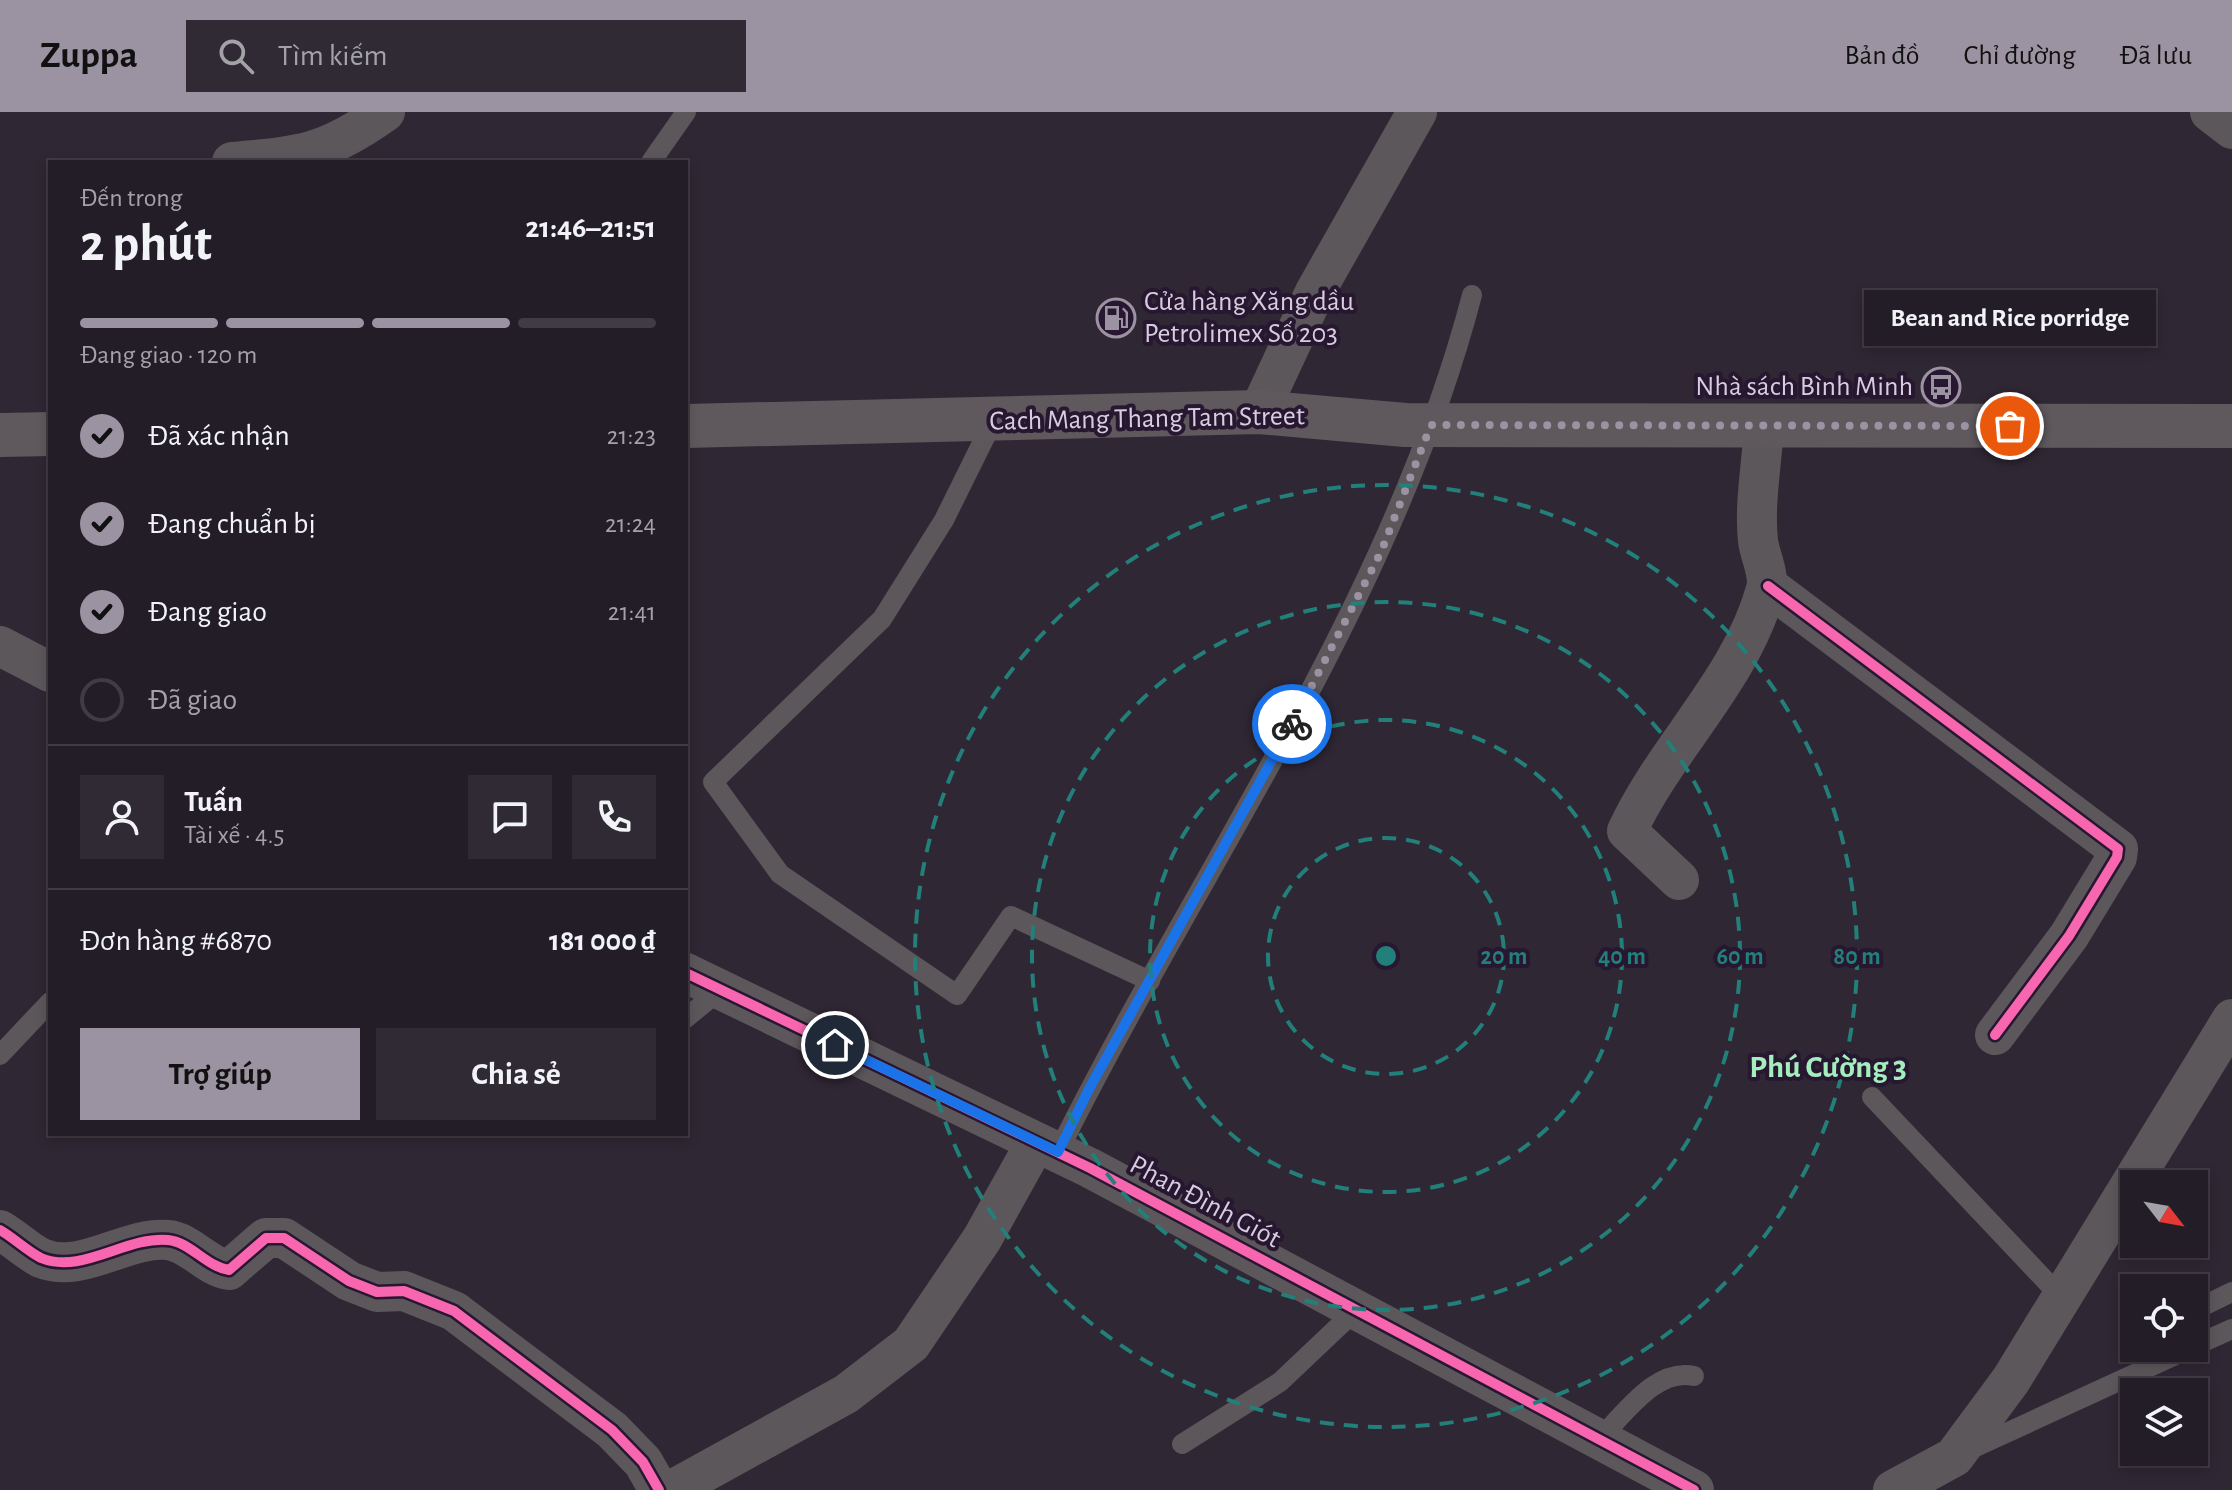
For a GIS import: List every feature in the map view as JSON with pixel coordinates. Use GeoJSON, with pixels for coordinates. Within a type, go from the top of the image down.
{"type":"FeatureCollection","features":[{"type":"Feature","properties":{"kind":"main road","name":"Cach Mang Thang Tam Street"},"geometry":{"type":"LineString","coordinates":[[688,426],[993,421],[1259,412],[1431,425],[2232,426]]}},
{"type":"Feature","properties":{"kind":"main road"},"geometry":{"type":"LineString","coordinates":[[0,435],[48,434]]}},
{"type":"Feature","properties":{"kind":"street"},"geometry":{"type":"LineString","coordinates":[[280,160],[304,159],[333,145],[385,112]]}},
{"type":"Feature","properties":{"kind":"street"},"geometry":{"type":"LineString","coordinates":[[1259,412],[1315,292],[1417,112]]}},
{"type":"Feature","properties":{"kind":"street"},"geometry":{"type":"LineString","coordinates":[[2210,112],[2232,129]]}},
{"type":"Feature","properties":{"kind":"street"},"geometry":{"type":"LineString","coordinates":[[1679,880],[1627,831],[1667,757],[1695,724],[1735,661],[1768,586],[1758,540],[1764,425]]}},
{"type":"Feature","properties":{"kind":"street"},"geometry":{"type":"LineString","coordinates":[[1768,586],[2015,773],[2101,832],[2118,849],[2117,857],[2069,936],[1995,1035]]}},
{"type":"Feature","properties":{"kind":"street"},"geometry":{"type":"LineString","coordinates":[[4,655],[48,671]]}},
{"type":"Feature","properties":{"kind":"street","name":"Phan Đình Giót"},"geometry":{"type":"LineString","coordinates":[[703,982],[1047,1147],[1694,1490]]}},
{"type":"Feature","properties":{"kind":"street"},"geometry":{"type":"LineString","coordinates":[[1893,1490],[1954,1457],[2011,1380],[2232,1019]]}},
{"type":"Feature","properties":{"kind":"street"},"geometry":{"type":"LineString","coordinates":[[672,1490],[846,1394],[911,1344],[1047,1147]]}},
{"type":"Feature","properties":{"kind":"street"},"geometry":{"type":"LineString","coordinates":[[0,1230],[39,1257],[58,1263],[77,1262],[154,1240],[173,1240],[219,1268],[229,1270],[266,1238],[284,1238],[349,1281],[377,1292],[404,1291],[454,1311],[612,1430],[643,1462],[659,1490]]}},
{"type":"Feature","properties":{"kind":"lane"},"geometry":{"type":"LineString","coordinates":[[652,160],[686,112]]}},
{"type":"Feature","properties":{"kind":"lane"},"geometry":{"type":"LineString","coordinates":[[1047,1147],[1150,981],[1289,731],[1381,552],[1431,425],[1472,295]]}},
{"type":"Feature","properties":{"kind":"lane"},"geometry":{"type":"LineString","coordinates":[[993,421],[944,520],[882,619],[713,782],[780,874],[957,995],[1011,916],[1150,981]]}},
{"type":"Feature","properties":{"kind":"lane"},"geometry":{"type":"LineString","coordinates":[[688,1014],[703,982]]}},
{"type":"Feature","properties":{"kind":"lane"},"geometry":{"type":"LineString","coordinates":[[0,1055],[48,1004]]}},
{"type":"Feature","properties":{"kind":"lane"},"geometry":{"type":"LineString","coordinates":[[1872,1097],[2061,1297]]}},
{"type":"Feature","properties":{"kind":"lane"},"geometry":{"type":"LineString","coordinates":[[2208,1304],[2232,1292]]}},
{"type":"Feature","properties":{"kind":"lane"},"geometry":{"type":"LineString","coordinates":[[1182,1444],[1280,1382],[1356,1310]]}},
{"type":"Feature","properties":{"kind":"lane"},"geometry":{"type":"LineString","coordinates":[[2208,1340],[2232,1329]]}},
{"type":"Feature","properties":{"kind":"lane"},"geometry":{"type":"LineString","coordinates":[[1954,1457],[2160,1362]]}},
{"type":"Feature","properties":{"kind":"lane"},"geometry":{"type":"LineString","coordinates":[[1599,1439],[1663,1377],[1679,1372],[1694,1376]]}},
{"type":"Feature","properties":{"kind":"cycle path"},"geometry":{"type":"LineString","coordinates":[[1768,586],[2118,849],[2117,857],[2069,936],[1995,1035]]}},
{"type":"Feature","properties":{"kind":"cycle path"},"geometry":{"type":"LineString","coordinates":[[688,974],[1090,1168],[1694,1490]]}},
{"type":"Feature","properties":{"kind":"cycle path"},"geometry":{"type":"LineString","coordinates":[[0,1230],[41,1258],[57,1262],[88,1259],[152,1240],[168,1240],[184,1245],[213,1264],[229,1270],[266,1238],[284,1238],[349,1281],[377,1292],[404,1291],[454,1311],[612,1430],[643,1462],[659,1490]]}},
{"type":"Feature","properties":{"kind":"way so far"},"geometry":{"type":"LineString","coordinates":[[1292,724],[1381,552],[1431,425],[2010,426]]}},
{"type":"Feature","properties":{"kind":"place","name":"Cửa hàng Xăng dầu Petrolimex Số 203"},"geometry":{"type":"Point","coordinates":[1116,318]}},
{"type":"Feature","properties":{"kind":"place","name":"Nhà sách Bình Minh"},"geometry":{"type":"Point","coordinates":[1941,387]}},
{"type":"Feature","properties":{"kind":"place","name":"Bean and Rice porridge"},"geometry":{"type":"Point","coordinates":[2010,426]}},
{"type":"Feature","properties":{"kind":"district","name":"Phú Cường 3"},"geometry":{"type":"Point","coordinates":[1828,1067]}},
{"type":"Feature","properties":{"kind":"route"},"geometry":{"type":"LineString","coordinates":[[835,1045],[1058,1152],[1090,1087],[1292,724]]}}]}
